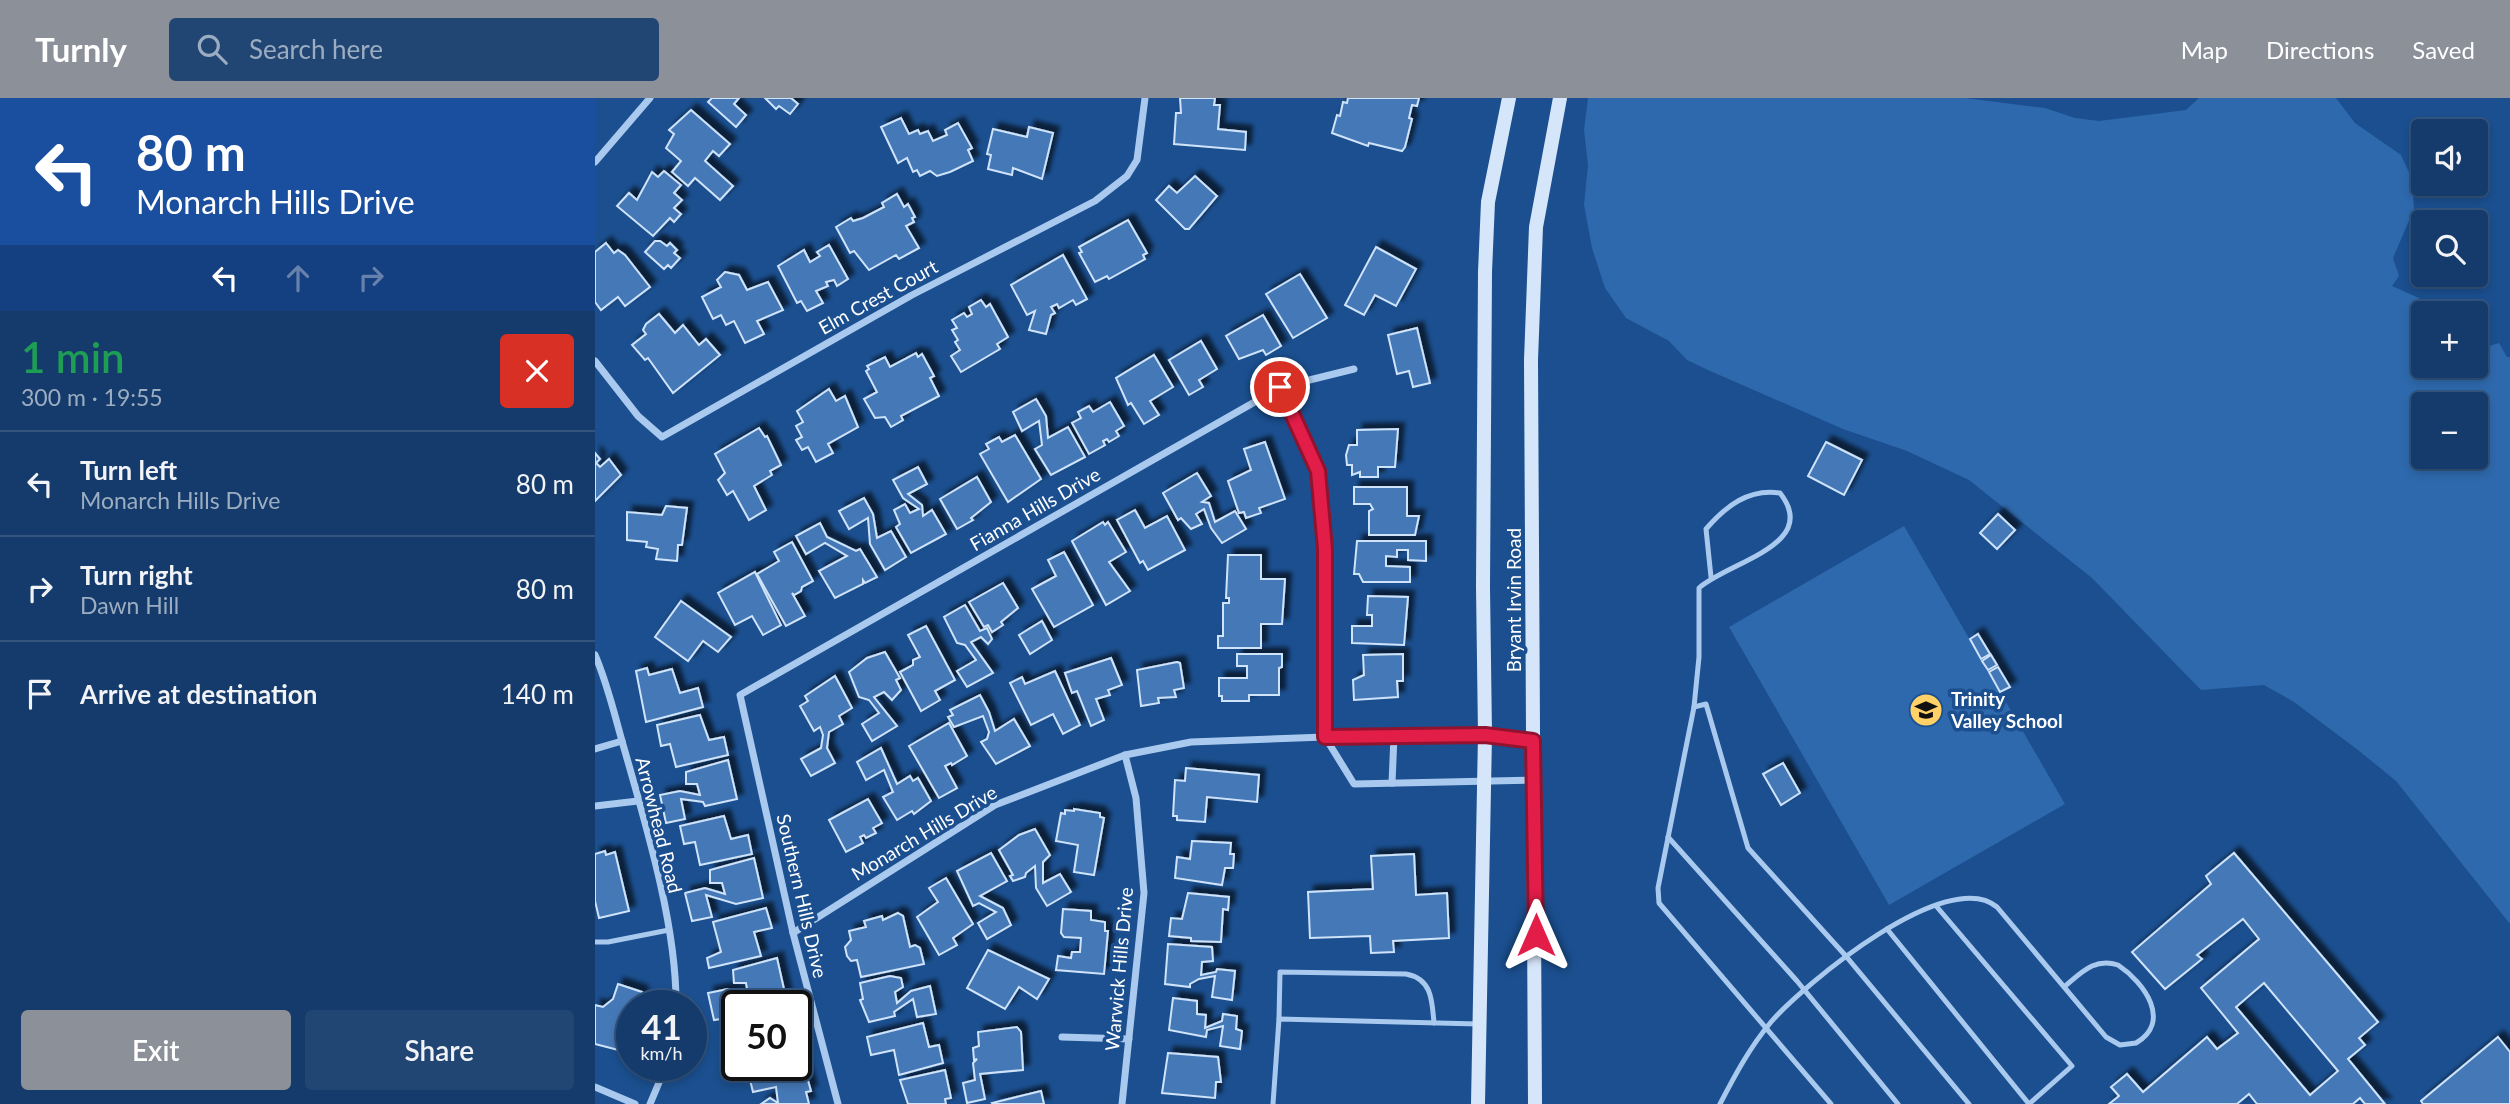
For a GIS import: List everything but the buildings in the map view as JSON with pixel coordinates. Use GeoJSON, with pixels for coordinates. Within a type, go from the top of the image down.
{"type":"FeatureCollection","features":[{"type":"Feature","properties":{"kind":"main road","name":"Bryant Irvin Road"},"geometry":{"type":"LineString","coordinates":[[1478,1104],[1485,781],[1485,271],[1488,202],[1509,98]]}},
{"type":"Feature","properties":{"kind":"main road","name":"Bryant Irvin Road"},"geometry":{"type":"LineString","coordinates":[[1535,1104],[1531,360],[1536,227],[1560,98]]}},
{"type":"Feature","properties":{"kind":"street"},"geometry":{"type":"LineString","coordinates":[[595,162],[650,98]]}},
{"type":"Feature","properties":{"kind":"street","name":"Elm Crest Court"},"geometry":{"type":"LineString","coordinates":[[595,361],[638,416],[662,437],[912,295],[1095,201],[1127,176],[1137,160],[1145,98]]}},
{"type":"Feature","properties":{"kind":"street","name":"Fianna Hills Drive"},"geometry":{"type":"LineString","coordinates":[[740,695],[1280,387],[1354,369]]}},
{"type":"Feature","properties":{"kind":"street"},"geometry":{"type":"LineString","coordinates":[[1280,387],[1318,471],[1325,549],[1325,737],[1354,784],[1535,780]]}},
{"type":"Feature","properties":{"kind":"street","name":"Arrowhead Road"},"geometry":{"type":"LineString","coordinates":[[595,655],[638,801],[669,930],[677,976],[677,990]]}},
{"type":"Feature","properties":{"kind":"street","name":"Southern Hills Drive"},"geometry":{"type":"LineString","coordinates":[[740,695],[793,933],[838,1104]]}},
{"type":"Feature","properties":{"kind":"street","name":"Monarch Hills Drive"},"geometry":{"type":"LineString","coordinates":[[793,933],[995,805],[1125,755],[1191,742],[1325,737],[1485,735],[1533,741]]}},
{"type":"Feature","properties":{"kind":"street"},"geometry":{"type":"LineString","coordinates":[[1392,783],[1394,736]]}},
{"type":"Feature","properties":{"kind":"street"},"geometry":{"type":"LineString","coordinates":[[595,749],[622,741]]}},
{"type":"Feature","properties":{"kind":"street","name":"Warwick Hills Drive"},"geometry":{"type":"LineString","coordinates":[[1122,1104],[1144,893],[1136,798],[1125,755]]}},
{"type":"Feature","properties":{"kind":"street"},"geometry":{"type":"LineString","coordinates":[[595,806],[638,801]]}},
{"type":"Feature","properties":{"kind":"street"},"geometry":{"type":"LineString","coordinates":[[1062,1037],[1129,1039]]}},
{"type":"Feature","properties":{"kind":"street"},"geometry":{"type":"LineString","coordinates":[[650,1104],[660,1081]]}},
{"type":"Feature","properties":{"kind":"street"},"geometry":{"type":"LineString","coordinates":[[595,1087],[635,1104]]}},
{"type":"Feature","properties":{"kind":"lane"},"geometry":{"type":"LineString","coordinates":[[1711,577],[1706,529],[1727,506],[1763,490],[1780,493],[1792,508],[1792,523],[1773,546],[1711,577],[1699,588],[1699,657],[1694,707],[1658,888],[1659,903],[1831,1104]]}},
{"type":"Feature","properties":{"kind":"lane"},"geometry":{"type":"LineString","coordinates":[[1694,707],[1706,704],[1748,848],[1845,955],[1969,1104]]}},
{"type":"Feature","properties":{"kind":"lane"},"geometry":{"type":"LineString","coordinates":[[1668,837],[1803,989],[1898,1104]]}},
{"type":"Feature","properties":{"kind":"lane"},"geometry":{"type":"LineString","coordinates":[[1720,1104],[1736,1073],[1766,1029],[1803,989],[1845,955],[1887,929],[1937,907],[1971,897],[1993,903],[2064,987],[2113,1043],[2136,1043],[2153,1027],[2155,1011],[2152,1003],[2118,965],[2109,962],[2090,966],[2064,987]]}},
{"type":"Feature","properties":{"kind":"lane"},"geometry":{"type":"LineString","coordinates":[[1887,929],[2029,1104],[2071,1066],[1937,907]]}},
{"type":"Feature","properties":{"kind":"lane"},"geometry":{"type":"LineString","coordinates":[[595,942],[669,930]]}},
{"type":"Feature","properties":{"kind":"lane"},"geometry":{"type":"LineString","coordinates":[[1273,1104],[1280,972],[1417,976],[1428,985],[1434,1023]]}},
{"type":"Feature","properties":{"kind":"lane"},"geometry":{"type":"LineString","coordinates":[[1279,1019],[1478,1024]]}},
{"type":"Feature","properties":{"kind":"shaded area"},"geometry":{"type":"Polygon","coordinates":[[[1588,98],[1965,98],[2045,108],[2075,118],[2099,121],[2186,110],[2199,98],[2336,98],[2355,123],[2401,155],[2411,177],[2414,209],[2411,210],[2411,216],[2393,258],[2399,276],[2392,286],[2419,298],[2420,301],[2411,301],[2411,378],[2488,378],[2488,346],[2499,343],[2507,357],[2510,357],[2510,924],[2396,781],[2294,702],[2264,685],[2201,690],[2092,578],[1969,480],[1907,451],[1843,429],[1708,370],[1687,360],[1669,341],[1626,318],[1605,288],[1592,248],[1584,205],[1588,165],[1584,130],[1588,98]]]}},
{"type":"Feature","properties":{"kind":"shaded area"},"geometry":{"type":"Polygon","coordinates":[[[1904,526],[2065,804],[1889,905],[1729,627],[1904,526]]]}},
{"type":"Feature","properties":{"kind":"place","name":"Trinity Valley School"},"geometry":{"type":"Point","coordinates":[1926,710]}},
{"type":"Feature","properties":{"kind":"route"},"geometry":{"type":"LineString","coordinates":[[1280,387],[1318,471],[1325,549],[1325,737],[1485,735],[1533,741],[1536,935]]}}]}
